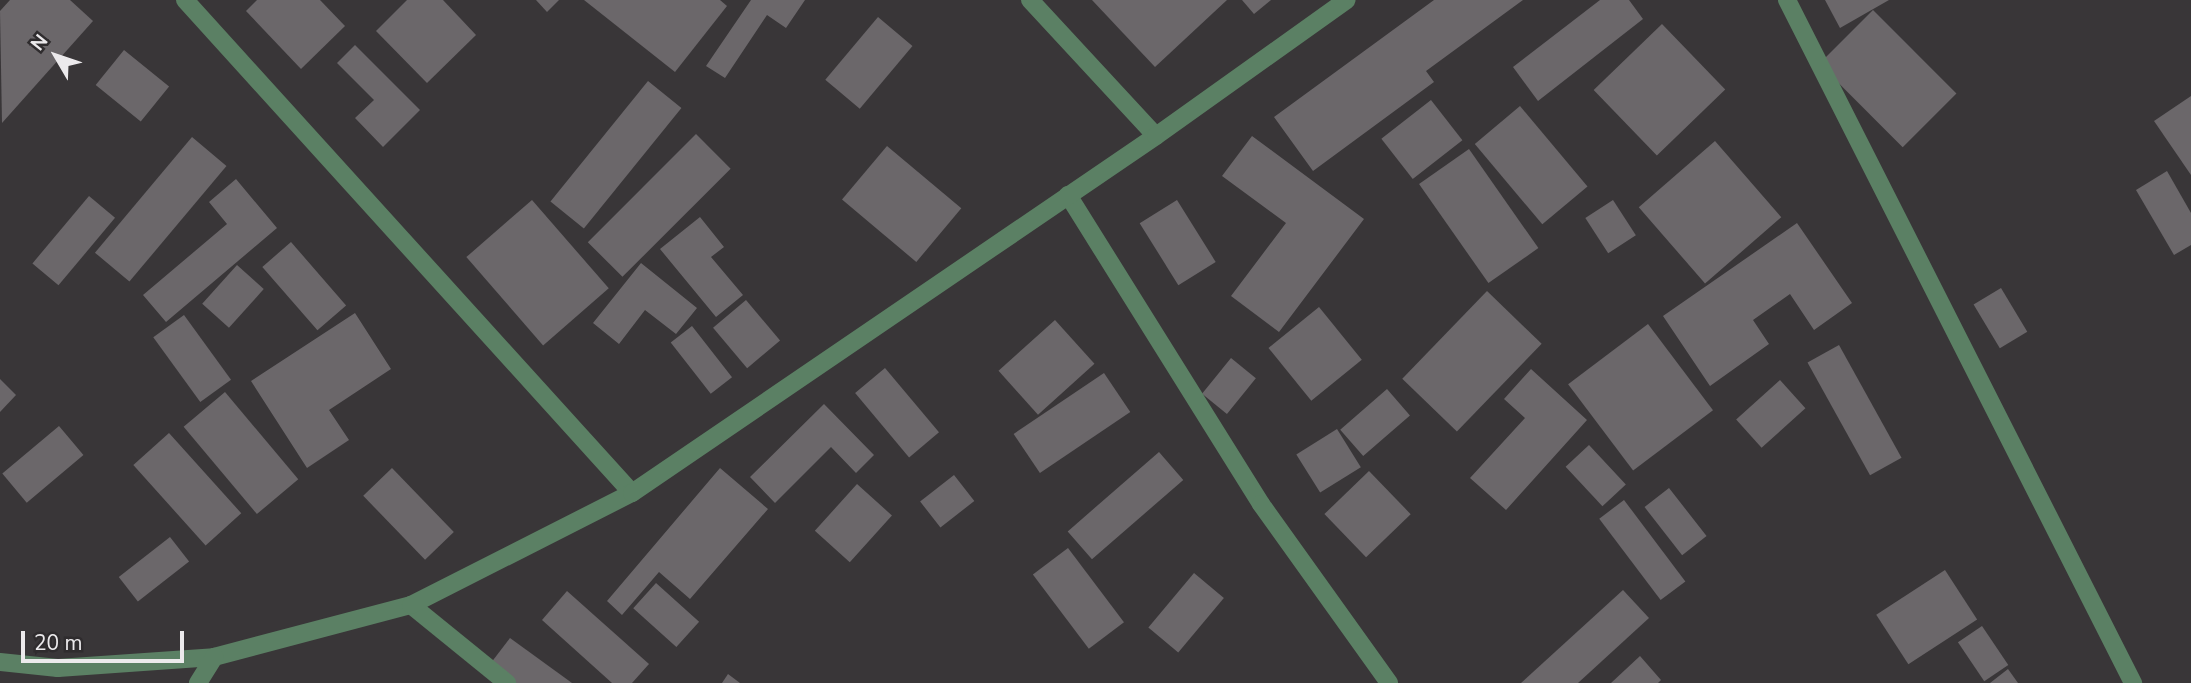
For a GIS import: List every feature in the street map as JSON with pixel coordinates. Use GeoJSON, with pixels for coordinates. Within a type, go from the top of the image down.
{"type":"FeatureCollection","features":[{"type":"Feature","properties":{"kind":"street"},"geometry":{"type":"LineString","coordinates":[[185,0],[632,493]]}},
{"type":"Feature","properties":{"kind":"street"},"geometry":{"type":"LineString","coordinates":[[1031,0],[1156,136]]}},
{"type":"Feature","properties":{"kind":"street"},"geometry":{"type":"LineString","coordinates":[[0,662],[58,668],[214,657],[411,605],[632,493],[1156,136],[1348,0]]}},
{"type":"Feature","properties":{"kind":"street"},"geometry":{"type":"LineString","coordinates":[[1787,0],[2133,683]]}},
{"type":"Feature","properties":{"kind":"street"},"geometry":{"type":"LineString","coordinates":[[1068,195],[1261,504],[1389,683]]}},
{"type":"Feature","properties":{"kind":"street"},"geometry":{"type":"LineString","coordinates":[[411,605],[507,683]]}},
{"type":"Feature","properties":{"kind":"street"},"geometry":{"type":"LineString","coordinates":[[198,683],[214,657]]}},
{"type":"Feature","properties":{"kind":"building"},"geometry":{"type":"Polygon","coordinates":[[[10,0],[70,0],[93,21],[2,123],[0,11],[10,0]]]}},
{"type":"Feature","properties":{"kind":"building"},"geometry":{"type":"Polygon","coordinates":[[[257,0],[320,0],[345,26],[301,69],[246,11],[257,0]]]}},
{"type":"Feature","properties":{"kind":"building"},"geometry":{"type":"Polygon","coordinates":[[[407,0],[443,0],[476,35],[427,83],[376,31],[407,0]]]}},
{"type":"Feature","properties":{"kind":"building"},"geometry":{"type":"Polygon","coordinates":[[[536,0],[559,0],[547,12],[536,0]]]}},
{"type":"Feature","properties":{"kind":"building"},"geometry":{"type":"Polygon","coordinates":[[[584,0],[720,0],[727,6],[675,72],[584,0]]]}},
{"type":"Feature","properties":{"kind":"building"},"geometry":{"type":"Polygon","coordinates":[[[751,0],[805,0],[786,28],[767,15],[725,78],[706,66],[751,0]]]}},
{"type":"Feature","properties":{"kind":"building"},"geometry":{"type":"Polygon","coordinates":[[[1092,0],[1227,0],[1155,67],[1092,0]]]}},
{"type":"Feature","properties":{"kind":"building"},"geometry":{"type":"Polygon","coordinates":[[[1242,0],[1271,0],[1254,14],[1242,0]]]}},
{"type":"Feature","properties":{"kind":"building"},"geometry":{"type":"Polygon","coordinates":[[[1434,0],[1523,0],[1426,71],[1434,82],[1313,171],[1274,117],[1434,0]]]}},
{"type":"Feature","properties":{"kind":"building"},"geometry":{"type":"Polygon","coordinates":[[[1600,0],[1629,0],[1643,19],[1538,101],[1513,67],[1600,0]]]}},
{"type":"Feature","properties":{"kind":"building"},"geometry":{"type":"Polygon","coordinates":[[[1825,0],[1889,0],[1840,28],[1825,0]]]}},
{"type":"Feature","properties":{"kind":"building"},"geometry":{"type":"Polygon","coordinates":[[[1873,10],[1956,93],[1903,147],[1819,64],[1873,10]]]}},
{"type":"Feature","properties":{"kind":"building"},"geometry":{"type":"Polygon","coordinates":[[[878,17],[912,46],[860,109],[825,80],[878,17]]]}},
{"type":"Feature","properties":{"kind":"building"},"geometry":{"type":"Polygon","coordinates":[[[1662,24],[1725,89],[1657,155],[1594,90],[1662,24]]]}},
{"type":"Feature","properties":{"kind":"building"},"geometry":{"type":"Polygon","coordinates":[[[355,45],[420,110],[383,147],[355,118],[374,100],[337,63],[355,45]]]}},
{"type":"Feature","properties":{"kind":"building"},"geometry":{"type":"Polygon","coordinates":[[[124,50],[169,87],[141,121],[96,85],[124,50]]]}},
{"type":"Feature","properties":{"kind":"building"},"geometry":{"type":"Polygon","coordinates":[[[648,81],[681,108],[584,229],[550,201],[648,81]]]}},
{"type":"Feature","properties":{"kind":"building"},"geometry":{"type":"Polygon","coordinates":[[[2191,96],[2191,175],[2154,121],[2191,96]]]}},
{"type":"Feature","properties":{"kind":"building"},"geometry":{"type":"Polygon","coordinates":[[[1431,100],[1462,140],[1413,179],[1381,139],[1431,100]]]}},
{"type":"Feature","properties":{"kind":"building"},"geometry":{"type":"Polygon","coordinates":[[[1520,106],[1587,186],[1542,224],[1475,144],[1520,106]]]}},
{"type":"Feature","properties":{"kind":"building"},"geometry":{"type":"Polygon","coordinates":[[[696,134],[731,169],[622,277],[588,242],[696,134]]]}},
{"type":"Feature","properties":{"kind":"building"},"geometry":{"type":"Polygon","coordinates":[[[1252,136],[1364,219],[1279,332],[1231,296],[1286,223],[1222,176],[1252,136]]]}},
{"type":"Feature","properties":{"kind":"building"},"geometry":{"type":"Polygon","coordinates":[[[192,137],[226,166],[129,282],[95,253],[192,137]]]}},
{"type":"Feature","properties":{"kind":"building"},"geometry":{"type":"Polygon","coordinates":[[[1715,141],[1781,217],[1705,283],[1639,207],[1715,141]]]}},
{"type":"Feature","properties":{"kind":"building"},"geometry":{"type":"Polygon","coordinates":[[[887,146],[961,208],[916,262],[842,200],[887,146]]]}},
{"type":"Feature","properties":{"kind":"building"},"geometry":{"type":"Polygon","coordinates":[[[1469,149],[1538,248],[1488,283],[1419,184],[1469,149]]]}},
{"type":"Feature","properties":{"kind":"building"},"geometry":{"type":"Polygon","coordinates":[[[2167,171],[2191,213],[2191,245],[2174,255],[2136,190],[2167,171]]]}},
{"type":"Feature","properties":{"kind":"building"},"geometry":{"type":"Polygon","coordinates":[[[236,179],[277,228],[166,322],[143,295],[227,224],[209,202],[236,179]]]}},
{"type":"Feature","properties":{"kind":"building"},"geometry":{"type":"Polygon","coordinates":[[[89,196],[115,218],[58,285],[32,263],[89,196]]]}},
{"type":"Feature","properties":{"kind":"building"},"geometry":{"type":"Polygon","coordinates":[[[532,200],[609,288],[543,345],[466,257],[532,200]]]}},
{"type":"Feature","properties":{"kind":"building"},"geometry":{"type":"Polygon","coordinates":[[[1177,200],[1216,262],[1178,285],[1140,223],[1177,200]]]}},
{"type":"Feature","properties":{"kind":"building"},"geometry":{"type":"Polygon","coordinates":[[[1613,200],[1636,235],[1608,253],[1585,218],[1613,200]]]}},
{"type":"Feature","properties":{"kind":"building"},"geometry":{"type":"Polygon","coordinates":[[[700,217],[724,247],[711,257],[743,295],[716,317],[660,249],[700,217]]]}},
{"type":"Feature","properties":{"kind":"building"},"geometry":{"type":"Polygon","coordinates":[[[1797,223],[1852,303],[1814,330],[1790,294],[1753,320],[1769,344],[1710,386],[1663,316],[1797,223]]]}},
{"type":"Feature","properties":{"kind":"building"},"geometry":{"type":"Polygon","coordinates":[[[291,242],[346,305],[317,330],[262,267],[291,242]]]}},
{"type":"Feature","properties":{"kind":"building"},"geometry":{"type":"Polygon","coordinates":[[[641,263],[697,308],[676,334],[645,310],[619,344],[593,323],[641,263]]]}},
{"type":"Feature","properties":{"kind":"building"},"geometry":{"type":"Polygon","coordinates":[[[237,265],[264,289],[229,328],[202,304],[237,265]]]}},
{"type":"Feature","properties":{"kind":"building"},"geometry":{"type":"Polygon","coordinates":[[[2001,288],[2027,332],[2000,348],[1974,304],[2001,288]]]}},
{"type":"Feature","properties":{"kind":"building"},"geometry":{"type":"Polygon","coordinates":[[[1487,291],[1542,344],[1457,432],[1402,379],[1487,291]]]}},
{"type":"Feature","properties":{"kind":"building"},"geometry":{"type":"Polygon","coordinates":[[[746,300],[780,341],[747,368],[713,328],[746,300]]]}},
{"type":"Feature","properties":{"kind":"building"},"geometry":{"type":"Polygon","coordinates":[[[1319,307],[1362,360],[1311,401],[1268,348],[1319,307]]]}},
{"type":"Feature","properties":{"kind":"building"},"geometry":{"type":"Polygon","coordinates":[[[355,313],[391,369],[329,410],[349,440],[307,468],[251,381],[355,313]]]}},
{"type":"Feature","properties":{"kind":"building"},"geometry":{"type":"Polygon","coordinates":[[[184,315],[231,380],[200,402],[153,337],[184,315]]]}},
{"type":"Feature","properties":{"kind":"building"},"geometry":{"type":"Polygon","coordinates":[[[1055,320],[1094,364],[1038,415],[999,371],[1055,320]]]}},
{"type":"Feature","properties":{"kind":"building"},"geometry":{"type":"Polygon","coordinates":[[[1648,324],[1713,410],[1633,470],[1568,384],[1648,324]]]}},
{"type":"Feature","properties":{"kind":"building"},"geometry":{"type":"Polygon","coordinates":[[[692,326],[732,377],[711,394],[671,343],[692,326]]]}},
{"type":"Feature","properties":{"kind":"building"},"geometry":{"type":"Polygon","coordinates":[[[1839,345],[1902,458],[1870,475],[1808,362],[1839,345]]]}},
{"type":"Feature","properties":{"kind":"building"},"geometry":{"type":"Polygon","coordinates":[[[1231,358],[1256,378],[1227,414],[1202,394],[1231,358]]]}},
{"type":"Feature","properties":{"kind":"building"},"geometry":{"type":"Polygon","coordinates":[[[885,368],[939,432],[909,457],[855,393],[885,368]]]}},
{"type":"Feature","properties":{"kind":"building"},"geometry":{"type":"Polygon","coordinates":[[[1531,369],[1587,420],[1506,510],[1470,478],[1525,418],[1504,399],[1531,369]]]}},
{"type":"Feature","properties":{"kind":"building"},"geometry":{"type":"Polygon","coordinates":[[[1104,373],[1130,412],[1040,473],[1014,434],[1104,373]]]}},
{"type":"Feature","properties":{"kind":"building"},"geometry":{"type":"Polygon","coordinates":[[[0,379],[16,395],[0,412],[0,379]]]}},
{"type":"Feature","properties":{"kind":"building"},"geometry":{"type":"Polygon","coordinates":[[[1780,380],[1805,408],[1762,448],[1736,419],[1780,380]]]}},
{"type":"Feature","properties":{"kind":"building"},"geometry":{"type":"Polygon","coordinates":[[[1387,389],[1410,415],[1363,456],[1340,430],[1387,389]]]}},
{"type":"Feature","properties":{"kind":"building"},"geometry":{"type":"Polygon","coordinates":[[[225,392],[298,479],[257,514],[184,427],[225,392]]]}},
{"type":"Feature","properties":{"kind":"building"},"geometry":{"type":"Polygon","coordinates":[[[824,404],[874,455],[856,473],[831,447],[775,503],[750,477],[824,404]]]}},
{"type":"Feature","properties":{"kind":"building"},"geometry":{"type":"Polygon","coordinates":[[[59,426],[83,455],[27,503],[2,474],[59,426]]]}},
{"type":"Feature","properties":{"kind":"building"},"geometry":{"type":"Polygon","coordinates":[[[1337,429],[1361,467],[1320,493],[1296,454],[1337,429]]]}},
{"type":"Feature","properties":{"kind":"building"},"geometry":{"type":"Polygon","coordinates":[[[169,433],[241,513],[206,545],[133,465],[169,433]]]}},
{"type":"Feature","properties":{"kind":"building"},"geometry":{"type":"Polygon","coordinates":[[[1589,445],[1626,484],[1602,506],[1566,467],[1589,445]]]}},
{"type":"Feature","properties":{"kind":"building"},"geometry":{"type":"Polygon","coordinates":[[[1159,452],[1183,480],[1092,559],[1068,531],[1159,452]]]}},
{"type":"Feature","properties":{"kind":"building"},"geometry":{"type":"Polygon","coordinates":[[[392,468],[454,532],[425,560],[363,496],[392,468]]]}},
{"type":"Feature","properties":{"kind":"building"},"geometry":{"type":"Polygon","coordinates":[[[720,468],[768,509],[690,599],[659,572],[622,615],[607,601],[720,468]]]}},
{"type":"Feature","properties":{"kind":"building"},"geometry":{"type":"Polygon","coordinates":[[[1369,471],[1411,514],[1366,557],[1324,514],[1369,471]]]}},
{"type":"Feature","properties":{"kind":"building"},"geometry":{"type":"Polygon","coordinates":[[[954,475],[974,501],[940,527],[920,501],[954,475]]]}},
{"type":"Feature","properties":{"kind":"building"},"geometry":{"type":"Polygon","coordinates":[[[857,484],[892,515],[850,562],[815,531],[857,484]]]}},
{"type":"Feature","properties":{"kind":"building"},"geometry":{"type":"Polygon","coordinates":[[[1669,488],[1707,536],[1682,555],[1645,507],[1669,488]]]}},
{"type":"Feature","properties":{"kind":"building"},"geometry":{"type":"Polygon","coordinates":[[[1624,500],[1685,581],[1661,600],[1599,519],[1624,500]]]}},
{"type":"Feature","properties":{"kind":"building"},"geometry":{"type":"Polygon","coordinates":[[[170,537],[189,561],[138,601],[119,577],[170,537]]]}},
{"type":"Feature","properties":{"kind":"building"},"geometry":{"type":"Polygon","coordinates":[[[1068,548],[1124,622],[1089,649],[1033,574],[1068,548]]]}},
{"type":"Feature","properties":{"kind":"building"},"geometry":{"type":"Polygon","coordinates":[[[1945,570],[1977,619],[1908,664],[1876,615],[1945,570]]]}},
{"type":"Feature","properties":{"kind":"building"},"geometry":{"type":"Polygon","coordinates":[[[1194,573],[1224,598],[1178,652],[1148,627],[1194,573]]]}},
{"type":"Feature","properties":{"kind":"building"},"geometry":{"type":"Polygon","coordinates":[[[656,583],[699,622],[676,647],[633,608],[656,583]]]}},
{"type":"Feature","properties":{"kind":"building"},"geometry":{"type":"Polygon","coordinates":[[[1623,590],[1649,618],[1578,683],[1521,683],[1623,590]]]}},
{"type":"Feature","properties":{"kind":"building"},"geometry":{"type":"Polygon","coordinates":[[[567,591],[649,664],[632,683],[612,683],[542,620],[567,591]]]}},
{"type":"Feature","properties":{"kind":"building"},"geometry":{"type":"Polygon","coordinates":[[[1982,626],[2008,665],[1984,681],[1958,642],[1982,626]]]}},
{"type":"Feature","properties":{"kind":"building"},"geometry":{"type":"Polygon","coordinates":[[[510,638],[572,683],[499,683],[484,672],[510,638]]]}},
{"type":"Feature","properties":{"kind":"building"},"geometry":{"type":"Polygon","coordinates":[[[1640,656],[1661,680],[1658,683],[1611,683],[1640,656]]]}},
{"type":"Feature","properties":{"kind":"building"},"geometry":{"type":"Polygon","coordinates":[[[2008,669],[2018,683],[1990,683],[2008,669]]]}},
{"type":"Feature","properties":{"kind":"building"},"geometry":{"type":"Polygon","coordinates":[[[728,674],[740,683],[722,683],[728,674]]]}}]}
